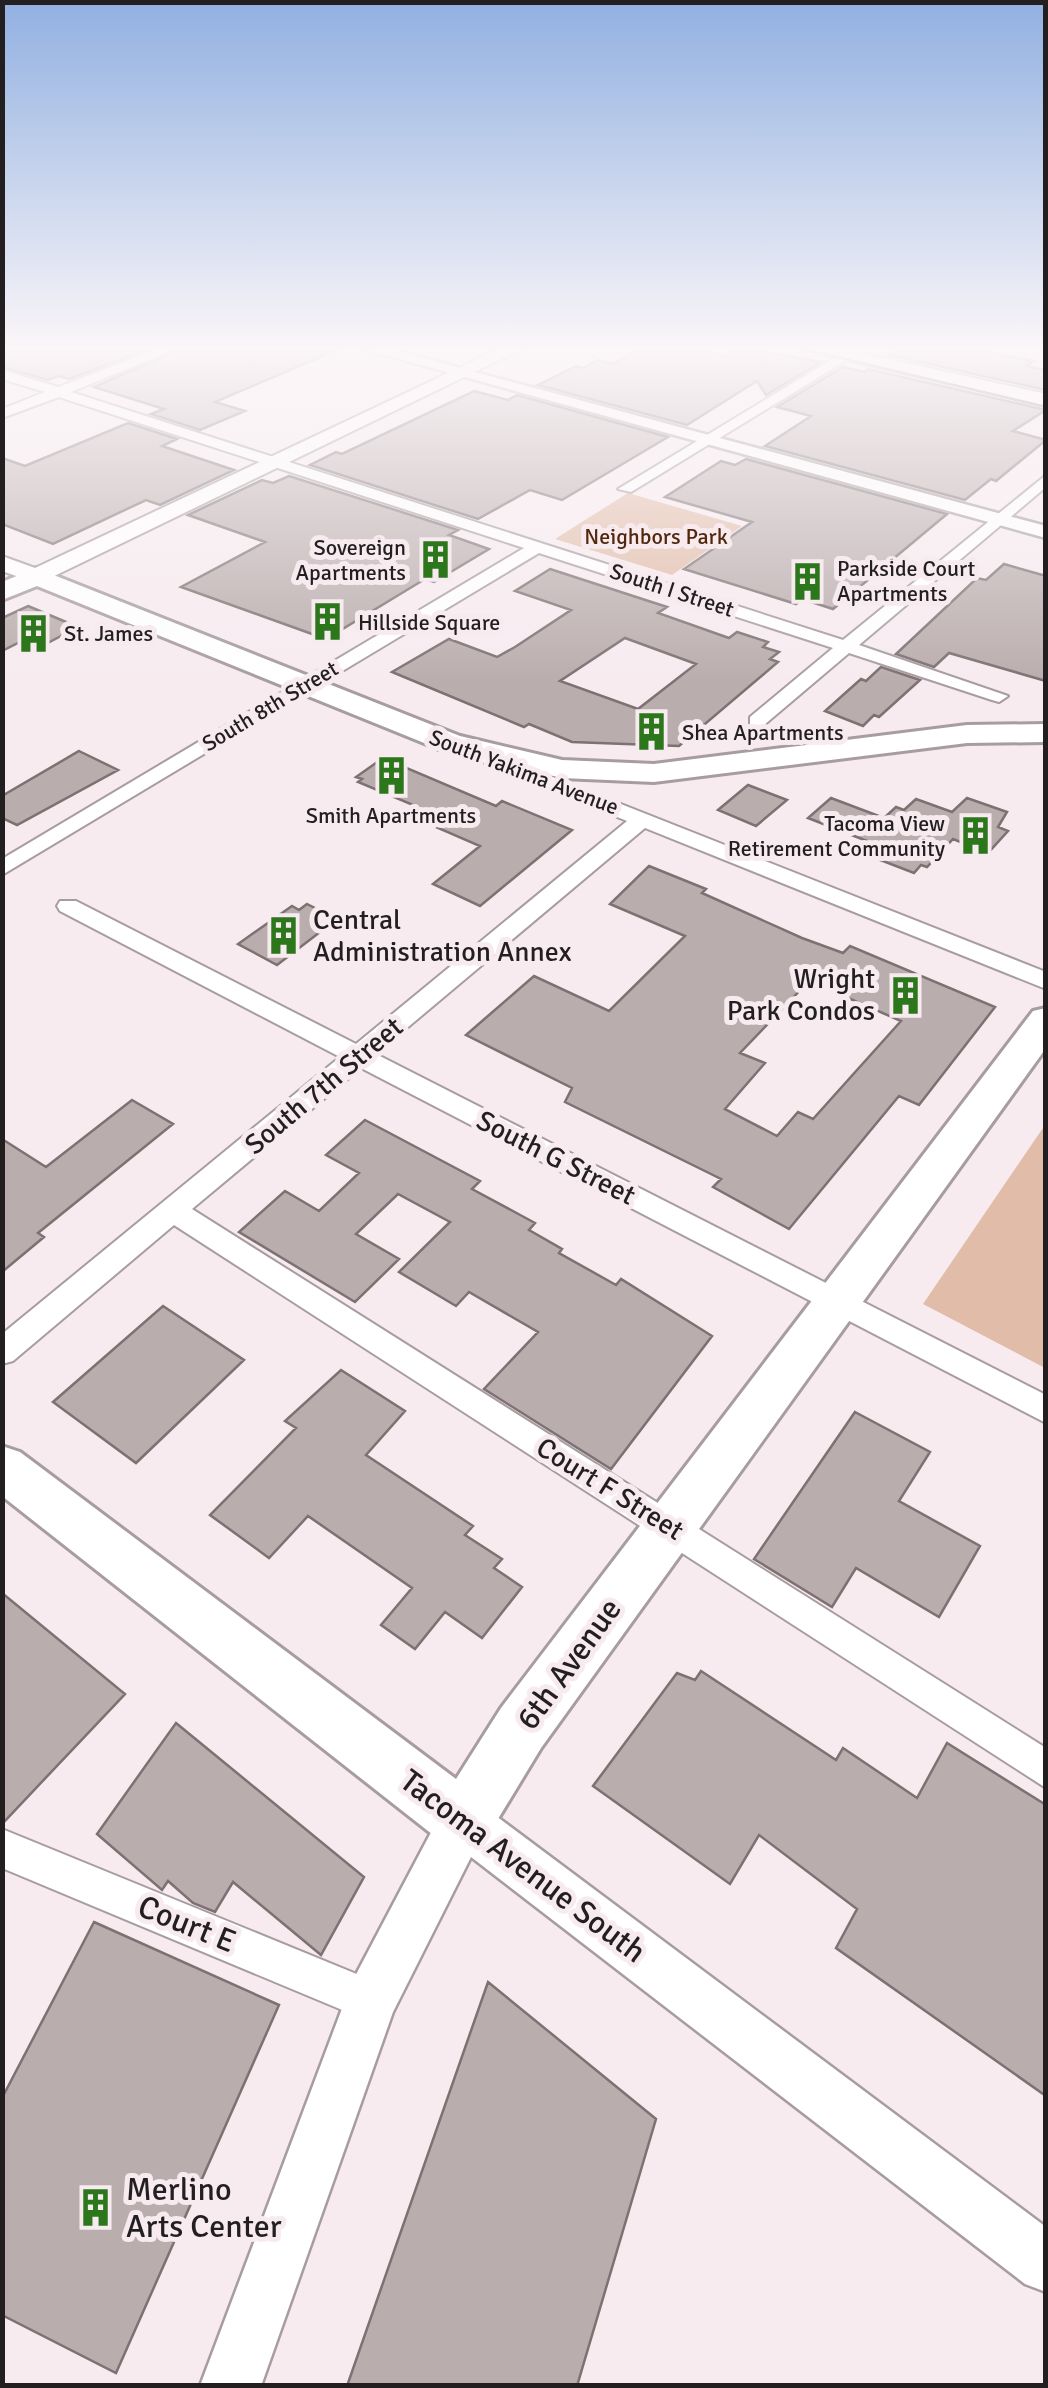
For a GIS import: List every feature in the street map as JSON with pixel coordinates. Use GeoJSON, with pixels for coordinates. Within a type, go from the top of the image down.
{"type":"FeatureCollection","features":[{"type":"Feature","properties":{"kind":"main road"},"geometry":{"type":"LineString","coordinates":[[2,592],[277,460]]}},
{"type":"Feature","properties":{"kind":"main road","name":"South Yakima Avenue"},"geometry":{"type":"LineString","coordinates":[[2,563],[450,743]]}},
{"type":"Feature","properties":{"kind":"main road"},"geometry":{"type":"LineString","coordinates":[[450,743],[530,764],[624,774],[687,770],[968,734],[1046,733]]}},
{"type":"Feature","properties":{"kind":"main road","name":"6th Avenue"},"geometry":{"type":"LineString","coordinates":[[462,1821],[521,1728],[1046,1020]]}},
{"type":"Feature","properties":{"kind":"main road","name":"Tacoma Avenue South"},"geometry":{"type":"LineString","coordinates":[[2,1467],[462,1821]]}},
{"type":"Feature","properties":{"kind":"street","name":"South I Street"},"geometry":{"type":"LineString","coordinates":[[269,460],[999,696]]}},
{"type":"Feature","properties":{"kind":"street"},"geometry":{"type":"LineString","coordinates":[[626,490],[674,460]]}},
{"type":"Feature","properties":{"kind":"street"},"geometry":{"type":"LineString","coordinates":[[783,460],[1046,532]]}},
{"type":"Feature","properties":{"kind":"street"},"geometry":{"type":"LineString","coordinates":[[757,721],[1046,479]]}},
{"type":"Feature","properties":{"kind":"street","name":"South 8th Street"},"geometry":{"type":"LineString","coordinates":[[2,869],[539,546]]}},
{"type":"Feature","properties":{"kind":"street","name":"South Yakima Avenue"},"geometry":{"type":"LineString","coordinates":[[450,743],[1046,981]]}},
{"type":"Feature","properties":{"kind":"street","name":"South 7th Street"},"geometry":{"type":"LineString","coordinates":[[2,1352],[644,818]]}},
{"type":"Feature","properties":{"kind":"street","name":"South G Street"},"geometry":{"type":"LineString","coordinates":[[68,906],[1046,1410]]}},
{"type":"Feature","properties":{"kind":"street","name":"Court F Street"},"geometry":{"type":"LineString","coordinates":[[173,1211],[1046,1770]]}},
{"type":"Feature","properties":{"kind":"street","name":"6th Avenue"},"geometry":{"type":"LineString","coordinates":[[230,2386],[372,2000],[462,1821]]}},
{"type":"Feature","properties":{"kind":"street","name":"Tacoma Avenue South"},"geometry":{"type":"LineString","coordinates":[[462,1821],[1046,2263]]}},
{"type":"Feature","properties":{"kind":"street","name":"Court E"},"geometry":{"type":"LineString","coordinates":[[2,1848],[372,2000]]}},
{"type":"Feature","properties":{"kind":"green space","name":"Neighbors Park"},"geometry":{"type":"Polygon","coordinates":[[[628,493],[742,526],[672,575],[555,539],[628,493]]]}},
{"type":"Feature","properties":{"kind":"green space"},"geometry":{"type":"Polygon","coordinates":[[[1045,1125],[1046,1367],[1045,1368],[923,1304],[1045,1125]]]}},
{"type":"Feature","properties":{"kind":"building"},"geometry":{"type":"Polygon","coordinates":[[[2,460],[25,466],[38,460],[205,460],[234,470],[160,505],[146,500],[53,544],[2,524],[2,460]]]}},
{"type":"Feature","properties":{"kind":"building"},"geometry":{"type":"Polygon","coordinates":[[[319,460],[629,460],[562,500],[530,490],[478,519],[310,465],[319,460]]]}},
{"type":"Feature","properties":{"kind":"building"},"geometry":{"type":"Polygon","coordinates":[[[751,460],[947,514],[833,609],[802,599],[796,604],[684,569],[752,522],[665,497],[721,461],[735,465],[751,460]]]}},
{"type":"Feature","properties":{"kind":"building"},"geometry":{"type":"Polygon","coordinates":[[[818,460],[1021,460],[965,500],[818,460]]]}},
{"type":"Feature","properties":{"kind":"building"},"geometry":{"type":"Polygon","coordinates":[[[289,476],[458,530],[449,535],[489,549],[434,582],[425,579],[326,639],[181,587],[265,542],[188,515],[262,480],[273,483],[289,476]]]}},
{"type":"Feature","properties":{"kind":"building"},"geometry":{"type":"Polygon","coordinates":[[[1004,564],[1046,576],[1046,681],[949,653],[934,667],[896,654],[977,578],[986,580],[1004,564]]]}},
{"type":"Feature","properties":{"kind":"building"},"geometry":{"type":"Polygon","coordinates":[[[550,569],[667,607],[658,613],[729,638],[737,632],[768,642],[763,647],[779,652],[770,659],[778,662],[679,746],[572,742],[529,724],[524,727],[392,672],[449,639],[497,657],[571,610],[515,591],[550,569]],[[625,638],[560,681],[638,709],[696,664],[625,638]]]}},
{"type":"Feature","properties":{"kind":"building","name":"St. James"},"geometry":{"type":"Polygon","coordinates":[[[28,606],[78,627],[40,647],[24,640],[2,651],[2,618],[28,606]]]}},
{"type":"Feature","properties":{"kind":"building"},"geometry":{"type":"Polygon","coordinates":[[[881,667],[920,680],[879,717],[874,715],[863,726],[825,711],[861,679],[866,681],[881,667]]]}},
{"type":"Feature","properties":{"kind":"building"},"geometry":{"type":"Polygon","coordinates":[[[79,751],[118,770],[17,825],[2,818],[2,796],[79,751]]]}},
{"type":"Feature","properties":{"kind":"building"},"geometry":{"type":"Polygon","coordinates":[[[383,758],[496,806],[502,801],[572,830],[480,906],[433,884],[480,846],[408,815],[418,807],[358,782],[362,779],[356,777],[383,758]]]}},
{"type":"Feature","properties":{"kind":"building"},"geometry":{"type":"Polygon","coordinates":[[[748,785],[787,800],[756,826],[718,810],[748,785]]]}},
{"type":"Feature","properties":{"kind":"building","name":"Tacoma View Retirement Community"},"geometry":{"type":"Polygon","coordinates":[[[831,798],[884,818],[896,807],[904,810],[916,799],[952,812],[967,798],[1007,812],[998,827],[1008,831],[988,853],[953,839],[927,867],[921,865],[914,873],[857,851],[867,841],[808,818],[831,798]]]}},
{"type":"Feature","properties":{"kind":"building"},"geometry":{"type":"Polygon","coordinates":[[[649,866],[706,889],[702,893],[802,938],[843,953],[850,946],[995,1007],[919,1105],[899,1096],[789,1229],[713,1187],[721,1179],[565,1102],[572,1088],[466,1035],[534,976],[609,1011],[685,936],[610,904],[649,866]],[[809,981],[740,1053],[765,1063],[725,1109],[777,1136],[798,1112],[813,1119],[901,1021],[809,981]]]}},
{"type":"Feature","properties":{"kind":"building","name":"Central Administration Annex"},"geometry":{"type":"Polygon","coordinates":[[[307,904],[337,919],[277,965],[238,944],[292,906],[299,910],[307,904]]]}},
{"type":"Feature","properties":{"kind":"building"},"geometry":{"type":"Polygon","coordinates":[[[132,1100],[173,1124],[38,1233],[44,1237],[2,1272],[2,1139],[46,1167],[132,1100]]]}},
{"type":"Feature","properties":{"kind":"building"},"geometry":{"type":"Polygon","coordinates":[[[365,1120],[480,1181],[472,1189],[535,1223],[529,1230],[562,1249],[559,1253],[616,1285],[621,1279],[712,1336],[611,1469],[484,1389],[538,1332],[469,1292],[456,1306],[399,1272],[450,1222],[398,1194],[356,1234],[399,1259],[355,1302],[239,1232],[285,1191],[319,1211],[359,1173],[326,1155],[365,1120]]]}},
{"type":"Feature","properties":{"kind":"building"},"geometry":{"type":"Polygon","coordinates":[[[163,1306],[244,1360],[136,1463],[53,1402],[163,1306]]]}},
{"type":"Feature","properties":{"kind":"building"},"geometry":{"type":"Polygon","coordinates":[[[341,1370],[405,1411],[366,1455],[473,1526],[465,1535],[502,1559],[494,1568],[522,1587],[482,1638],[445,1612],[415,1649],[381,1625],[412,1588],[308,1516],[269,1558],[210,1515],[296,1428],[285,1421],[341,1370]]]}},
{"type":"Feature","properties":{"kind":"building"},"geometry":{"type":"Polygon","coordinates":[[[855,1412],[930,1452],[899,1501],[980,1546],[939,1617],[856,1568],[832,1607],[754,1559],[855,1412]]]}},
{"type":"Feature","properties":{"kind":"building"},"geometry":{"type":"Polygon","coordinates":[[[2,1593],[125,1694],[2,1824],[2,1593]]]}},
{"type":"Feature","properties":{"kind":"building"},"geometry":{"type":"Polygon","coordinates":[[[701,1671],[836,1760],[843,1748],[917,1798],[947,1743],[1046,1805],[1046,2096],[836,1948],[857,1909],[759,1835],[730,1884],[593,1786],[677,1673],[695,1680],[701,1671]]]}},
{"type":"Feature","properties":{"kind":"building"},"geometry":{"type":"Polygon","coordinates":[[[176,1723],[364,1877],[321,1955],[233,1882],[215,1912],[193,1903],[168,1881],[162,1890],[97,1834],[176,1723]]]}},
{"type":"Feature","properties":{"kind":"building","name":"Merlino Arts Center"},"geometry":{"type":"Polygon","coordinates":[[[94,1922],[279,2005],[116,2373],[2,2315],[2,2098],[94,1922]]]}},
{"type":"Feature","properties":{"kind":"building"},"geometry":{"type":"Polygon","coordinates":[[[488,1982],[656,2119],[577,2386],[347,2386],[488,1982]]]}},
{"type":"Feature","properties":{"kind":"place","name":"Sovereign Apartments"},"geometry":{"type":"Point","coordinates":[436,560]}},
{"type":"Feature","properties":{"kind":"place","name":"Parkside Court Apartments"},"geometry":{"type":"Point","coordinates":[807,581]}},
{"type":"Feature","properties":{"kind":"place","name":"Hillside Square"},"geometry":{"type":"Point","coordinates":[328,622]}},
{"type":"Feature","properties":{"kind":"place","name":"St. James"},"geometry":{"type":"Point","coordinates":[34,633]}},
{"type":"Feature","properties":{"kind":"place","name":"Shea Apartments"},"geometry":{"type":"Point","coordinates":[652,732]}},
{"type":"Feature","properties":{"kind":"place","name":"Smith Apartments"},"geometry":{"type":"Point","coordinates":[391,776]}},
{"type":"Feature","properties":{"kind":"place","name":"Tacoma View Retirement Community"},"geometry":{"type":"Point","coordinates":[975,836]}},
{"type":"Feature","properties":{"kind":"place","name":"Central Administration Annex"},"geometry":{"type":"Point","coordinates":[283,936]}},
{"type":"Feature","properties":{"kind":"place","name":"Wright Park Condos"},"geometry":{"type":"Point","coordinates":[905,995]}},
{"type":"Feature","properties":{"kind":"place","name":"Merlino Arts Center"},"geometry":{"type":"Point","coordinates":[96,2207]}}]}
